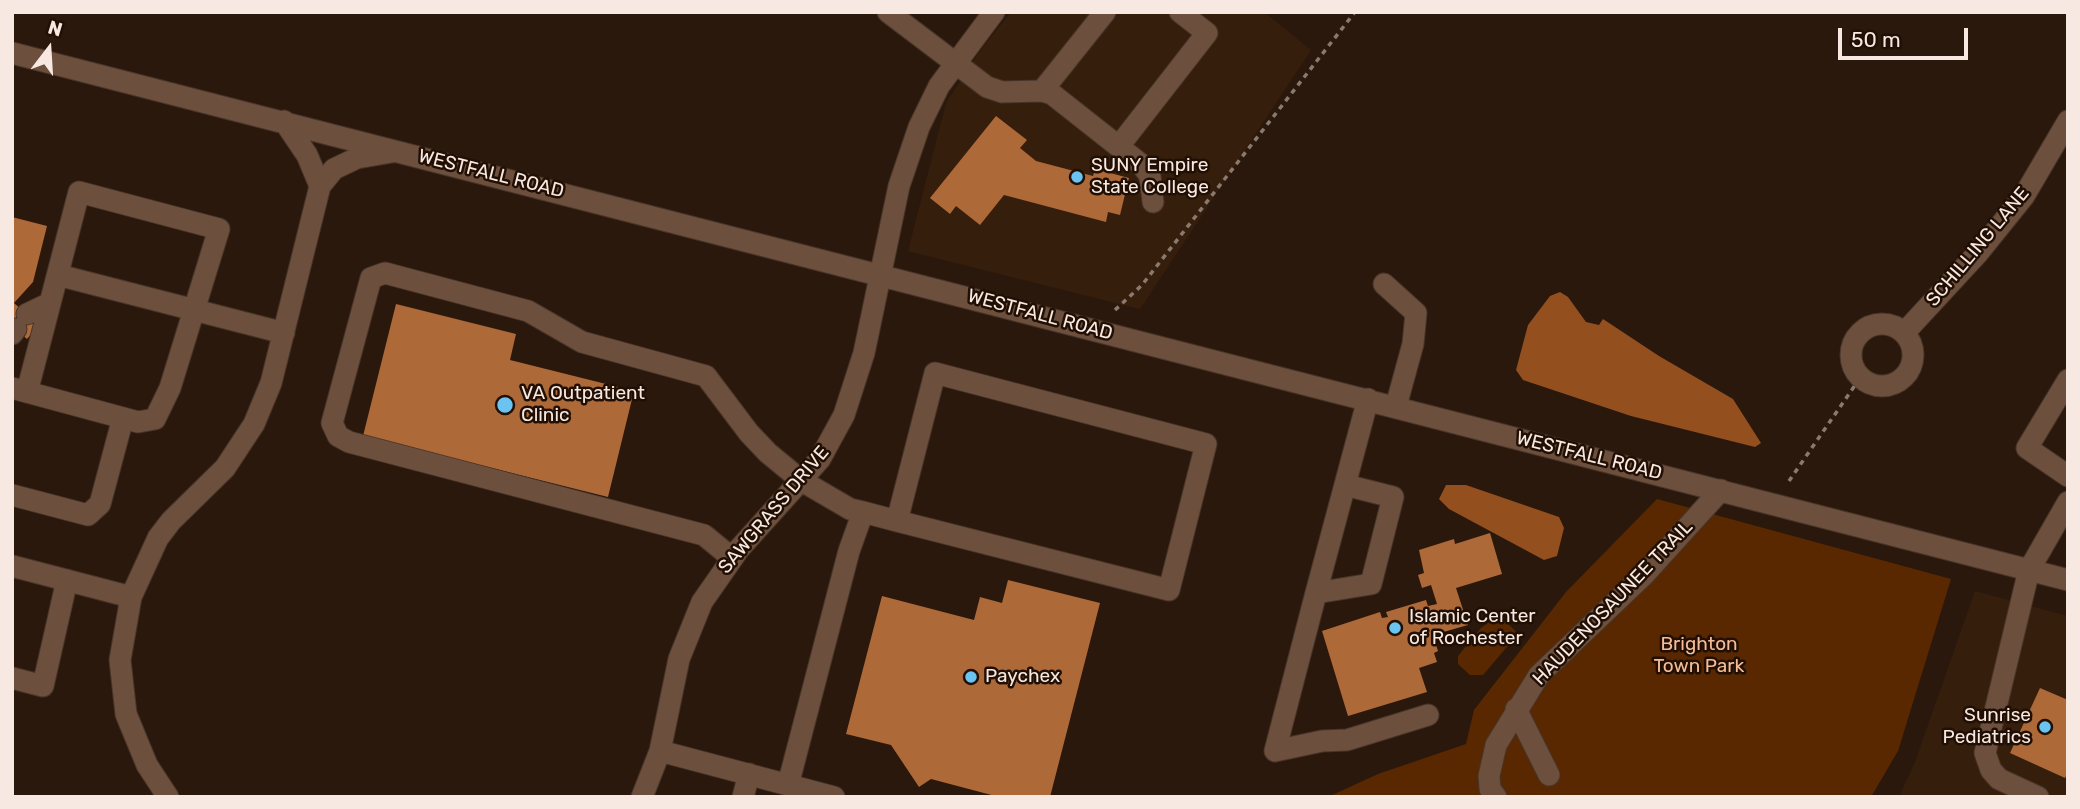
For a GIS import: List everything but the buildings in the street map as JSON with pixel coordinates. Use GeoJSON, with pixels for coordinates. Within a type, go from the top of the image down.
{"type":"FeatureCollection","features":[{"type":"Feature","properties":{"kind":"street"},"geometry":{"type":"LineString","coordinates":[[888,12],[974,80],[1002,92],[1042,91],[1052,94],[1119,146],[1150,176],[1153,202]]}},
{"type":"Feature","properties":{"kind":"street","name":"SAWGRASS DRIVE"},"geometry":{"type":"LineString","coordinates":[[642,797],[660,751],[679,659],[689,630],[710,587],[732,558],[820,459],[844,415],[864,353],[899,186],[919,127],[954,63],[994,12]]}},
{"type":"Feature","properties":{"kind":"street"},"geometry":{"type":"LineString","coordinates":[[1042,91],[1105,12]]}},
{"type":"Feature","properties":{"kind":"street"},"geometry":{"type":"LineString","coordinates":[[1119,146],[1207,33],[1180,12]]}},
{"type":"Feature","properties":{"kind":"street","name":"WESTFALL ROAD"},"geometry":{"type":"LineString","coordinates":[[12,53],[399,150],[2068,580]]}},
{"type":"Feature","properties":{"kind":"street"},"geometry":{"type":"LineString","coordinates":[[284,121],[307,155],[320,186]]}},
{"type":"Feature","properties":{"kind":"street","name":"SCHILLING LANE"},"geometry":{"type":"LineString","coordinates":[[1904,332],[1978,253],[2024,196],[2068,121]]}},
{"type":"Feature","properties":{"kind":"street"},"geometry":{"type":"LineString","coordinates":[[159,794],[136,742],[121,688],[120,660],[131,597],[158,538],[225,468],[254,424],[271,383],[320,186],[334,169],[357,158],[399,150]]}},
{"type":"Feature","properties":{"kind":"street"},"geometry":{"type":"LineString","coordinates":[[79,192],[219,229],[164,406],[155,419],[138,422],[19,390],[50,303],[79,192]]}},
{"type":"Feature","properties":{"kind":"street"},"geometry":{"type":"LineString","coordinates":[[732,558],[705,535],[349,442],[338,436],[332,422],[371,278],[385,272],[528,311],[582,341],[706,376],[749,433],[802,481],[828,498],[863,512],[897,521],[1169,590],[1206,444],[935,373],[897,521]]}},
{"type":"Feature","properties":{"kind":"street"},"geometry":{"type":"LineString","coordinates":[[58,275],[193,312],[284,333]]}},
{"type":"Feature","properties":{"kind":"street"},"geometry":{"type":"LineString","coordinates":[[1384,284],[1416,313],[1413,344],[1396,407]]}},
{"type":"Feature","properties":{"kind":"street"},"geometry":{"type":"LineString","coordinates":[[18,326],[50,303]]}},
{"type":"Feature","properties":{"kind":"street"},"geometry":{"type":"LineString","coordinates":[[1881,324],[1904,332],[1911,342],[1913,355],[1904,377],[1894,384],[1882,387],[1860,378],[1850,355],[1852,343],[1859,333],[1881,324]]}},
{"type":"Feature","properties":{"kind":"street"},"geometry":{"type":"LineString","coordinates":[[2068,380],[2027,448],[2068,475]]}},
{"type":"Feature","properties":{"kind":"street"},"geometry":{"type":"LineString","coordinates":[[1368,399],[1275,751],[1322,741],[1347,740],[1428,715]]}},
{"type":"Feature","properties":{"kind":"street"},"geometry":{"type":"LineString","coordinates":[[12,495],[88,515],[100,504],[123,418]]}},
{"type":"Feature","properties":{"kind":"street"},"geometry":{"type":"LineString","coordinates":[[1316,593],[1371,584],[1393,497],[1345,485]]}},
{"type":"Feature","properties":{"kind":"street","name":"HAUDENOSAUNEE TRAIL"},"geometry":{"type":"LineString","coordinates":[[1496,797],[1490,789],[1489,768],[1496,745],[1516,709],[1555,657],[1644,575],[1721,490]]}},
{"type":"Feature","properties":{"kind":"street"},"geometry":{"type":"LineString","coordinates":[[2038,797],[1999,779],[1991,770],[1985,753],[2029,570],[2068,502]]}},
{"type":"Feature","properties":{"kind":"street"},"geometry":{"type":"LineString","coordinates":[[788,785],[849,551],[863,512]]}},
{"type":"Feature","properties":{"kind":"street"},"geometry":{"type":"LineString","coordinates":[[12,566],[131,597]]}},
{"type":"Feature","properties":{"kind":"street"},"geometry":{"type":"LineString","coordinates":[[12,678],[43,686],[67,580]]}},
{"type":"Feature","properties":{"kind":"street"},"geometry":{"type":"LineString","coordinates":[[1516,709],[1549,775]]}},
{"type":"Feature","properties":{"kind":"street"},"geometry":{"type":"LineString","coordinates":[[660,751],[834,797]]}},
{"type":"Feature","properties":{"kind":"street"},"geometry":{"type":"LineString","coordinates":[[743,797],[749,774]]}},
{"type":"Feature","properties":{"kind":"path"},"geometry":{"type":"LineString","coordinates":[[1115,310],[1142,285],[1355,12]]}},
{"type":"Feature","properties":{"kind":"path"},"geometry":{"type":"LineString","coordinates":[[1789,481],[1860,378]]}},
{"type":"Feature","properties":{"kind":"shaded area","name":"SUNY Empire State College"},"geometry":{"type":"Polygon","coordinates":[[[1011,12],[1264,12],[1311,50],[1140,309],[908,251],[946,103],[979,52],[1011,12]]]}},
{"type":"Feature","properties":{"kind":"shaded area"},"geometry":{"type":"Polygon","coordinates":[[[1560,292],[1568,297],[1586,322],[1599,325],[1603,319],[1659,356],[1733,399],[1761,443],[1755,447],[1631,416],[1523,380],[1516,370],[1528,325],[1550,296],[1560,292]]]}},
{"type":"Feature","properties":{"kind":"shaded area"},"geometry":{"type":"Polygon","coordinates":[[[1446,485],[1466,485],[1559,517],[1564,528],[1557,556],[1544,560],[1449,509],[1439,499],[1446,485]]]}},
{"type":"Feature","properties":{"kind":"shaded area"},"geometry":{"type":"Polygon","coordinates":[[[1975,591],[2068,616],[2068,797],[1899,797],[1915,762],[1975,591]]]}},
{"type":"Feature","properties":{"kind":"green space","name":"Brighton Town Park"},"geometry":{"type":"Polygon","coordinates":[[[1657,499],[1951,579],[1898,751],[1871,797],[1328,797],[1378,774],[1466,744],[1474,710],[1566,592],[1657,499]]]}},
{"type":"Feature","properties":{"kind":"green space"},"geometry":{"type":"Polygon","coordinates":[[[1496,617],[1502,617],[1518,634],[1483,675],[1470,675],[1458,664],[1458,656],[1481,628],[1496,617]]]}},
{"type":"Feature","properties":{"kind":"place","name":"SUNY Empire State College"},"geometry":{"type":"Point","coordinates":[1077,177]}},
{"type":"Feature","properties":{"kind":"place","name":"VA Outpatient Clinic"},"geometry":{"type":"Point","coordinates":[505,405]}},
{"type":"Feature","properties":{"kind":"place","name":"Islamic Center of Rochester"},"geometry":{"type":"Point","coordinates":[1395,628]}},
{"type":"Feature","properties":{"kind":"place","name":"Paychex"},"geometry":{"type":"Point","coordinates":[971,677]}},
{"type":"Feature","properties":{"kind":"place","name":"Sunrise Pediatrics"},"geometry":{"type":"Point","coordinates":[2045,727]}}]}
